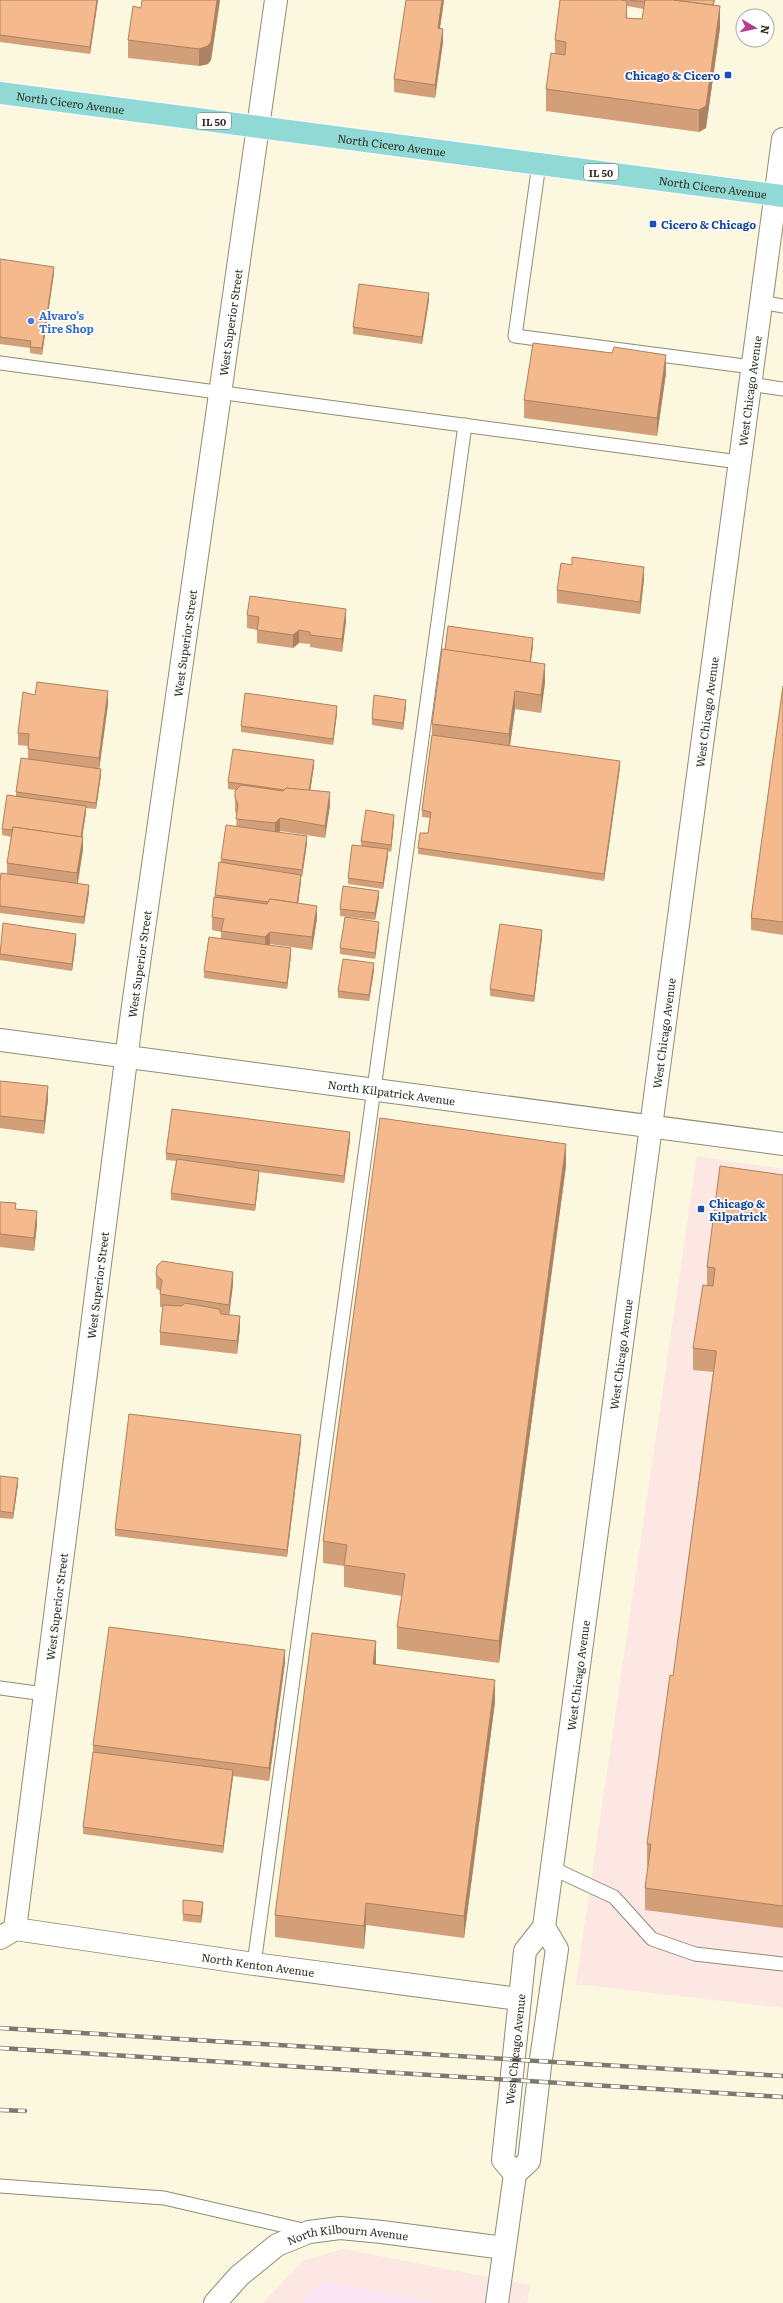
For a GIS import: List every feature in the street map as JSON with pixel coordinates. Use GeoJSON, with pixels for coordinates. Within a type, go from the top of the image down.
{"type":"FeatureCollection","features":[{"type":"Feature","properties":{"kind":"main road","name":"North Cicero Avenue"},"geometry":{"type":"LineString","coordinates":[[0,93],[779,195]]}},
{"type":"Feature","properties":{"kind":"street","name":"West Superior Street"},"geometry":{"type":"LineString","coordinates":[[7,1933],[44,1694],[126,1056],[219,392],[276,0]]}},
{"type":"Feature","properties":{"kind":"street","name":"West Chicago Avenue"},"geometry":{"type":"LineString","coordinates":[[515,2174],[503,2160],[525,1951],[544,1927],[739,462],[761,302],[779,195],[783,140]]}},
{"type":"Feature","properties":{"kind":"street","name":"North Kilpatrick Avenue"},"geometry":{"type":"LineString","coordinates":[[0,1040],[650,1125],[783,1144]]}},
{"type":"Feature","properties":{"kind":"street"},"geometry":{"type":"LineString","coordinates":[[497,2303],[515,2174],[529,2161],[540,2066],[557,1949],[544,1927]]}},
{"type":"Feature","properties":{"kind":"street","name":"North Kenton Avenue"},"geometry":{"type":"LineString","coordinates":[[7,1933],[519,1999]]}},
{"type":"Feature","properties":{"kind":"street","name":"North Kilbourn Avenue"},"geometry":{"type":"LineString","coordinates":[[215,2303],[239,2276],[277,2245],[309,2232],[340,2228],[375,2231],[504,2248]]}},
{"type":"Feature","properties":{"kind":"lane"},"geometry":{"type":"LineString","coordinates":[[539,164],[515,336],[751,376],[783,389]]}},
{"type":"Feature","properties":{"kind":"lane"},"geometry":{"type":"LineString","coordinates":[[761,302],[783,306]]}},
{"type":"Feature","properties":{"kind":"lane"},"geometry":{"type":"LineString","coordinates":[[0,363],[739,462]]}},
{"type":"Feature","properties":{"kind":"lane"},"geometry":{"type":"LineString","coordinates":[[254,1964],[464,425]]}},
{"type":"Feature","properties":{"kind":"lane"},"geometry":{"type":"LineString","coordinates":[[0,1688],[44,1694]]}},
{"type":"Feature","properties":{"kind":"lane"},"geometry":{"type":"LineString","coordinates":[[552,1868],[614,1897],[652,1939],[695,1954],[783,1964]]}},
{"type":"Feature","properties":{"kind":"lane"},"geometry":{"type":"LineString","coordinates":[[0,2186],[164,2198],[309,2232]]}},
{"type":"Feature","properties":{"kind":"shaded area"},"geometry":{"type":"Polygon","coordinates":[[[697,1156],[783,1169],[783,2008],[576,1984],[697,1156]]]}},
{"type":"Feature","properties":{"kind":"shaded area"},"geometry":{"type":"Polygon","coordinates":[[[343,2249],[530,2285],[527,2303],[263,2303],[302,2261],[343,2249]]]}},
{"type":"Feature","properties":{"kind":"shaded area"},"geometry":{"type":"Polygon","coordinates":[[[321,2282],[441,2303],[300,2303],[321,2282]]]}},
{"type":"Feature","properties":{"kind":"building"},"geometry":{"type":"Polygon","coordinates":[[[0,0],[97,0],[90,47],[0,35],[0,0]]]}},
{"type":"Feature","properties":{"kind":"building"},"geometry":{"type":"Polygon","coordinates":[[[142,0],[217,0],[211,42],[208,46],[199,49],[128,40],[133,6],[141,8],[142,0]]]}},
{"type":"Feature","properties":{"kind":"building"},"geometry":{"type":"Polygon","coordinates":[[[406,0],[442,0],[438,28],[443,29],[435,85],[394,79],[406,0]]]}},
{"type":"Feature","properties":{"kind":"building"},"geometry":{"type":"Polygon","coordinates":[[[560,0],[627,1],[626,18],[642,19],[645,0],[674,0],[720,6],[706,106],[699,110],[546,89],[551,53],[565,55],[566,42],[555,40],[560,0]]]}},
{"type":"Feature","properties":{"kind":"building"},"geometry":{"type":"Polygon","coordinates":[[[629,0],[645,0],[644,2],[629,0]]]}},
{"type":"Feature","properties":{"kind":"building"},"geometry":{"type":"Polygon","coordinates":[[[674,0],[714,0],[713,5],[674,0]]]}},
{"type":"Feature","properties":{"kind":"building"},"geometry":{"type":"Polygon","coordinates":[[[0,259],[54,267],[42,348],[30,347],[31,341],[0,337],[0,259]]]}},
{"type":"Feature","properties":{"kind":"building"},"geometry":{"type":"Polygon","coordinates":[[[359,284],[429,293],[422,337],[353,327],[359,284]]]}},
{"type":"Feature","properties":{"kind":"building"},"geometry":{"type":"Polygon","coordinates":[[[533,343],[612,353],[614,347],[666,355],[657,418],[524,400],[533,343]]]}},
{"type":"Feature","properties":{"kind":"building"},"geometry":{"type":"Polygon","coordinates":[[[572,557],[644,567],[640,602],[557,590],[561,563],[572,565],[572,557]]]}},
{"type":"Feature","properties":{"kind":"building"},"geometry":{"type":"Polygon","coordinates":[[[250,596],[346,609],[342,639],[310,635],[310,632],[299,630],[293,635],[257,630],[259,617],[247,615],[250,596]]]}},
{"type":"Feature","properties":{"kind":"building"},"geometry":{"type":"Polygon","coordinates":[[[448,626],[533,638],[530,662],[445,650],[448,626]]]}},
{"type":"Feature","properties":{"kind":"building"},"geometry":{"type":"Polygon","coordinates":[[[442,649],[545,664],[541,695],[515,691],[509,734],[432,724],[442,649]]]}},
{"type":"Feature","properties":{"kind":"building"},"geometry":{"type":"Polygon","coordinates":[[[37,682],[108,691],[99,758],[28,749],[29,734],[18,733],[23,692],[35,695],[37,682]]]}},
{"type":"Feature","properties":{"kind":"building"},"geometry":{"type":"Polygon","coordinates":[[[783,686],[783,922],[751,918],[783,686]]]}},
{"type":"Feature","properties":{"kind":"building"},"geometry":{"type":"Polygon","coordinates":[[[245,693],[337,706],[333,739],[241,726],[245,693]]]}},
{"type":"Feature","properties":{"kind":"building"},"geometry":{"type":"Polygon","coordinates":[[[374,695],[406,700],[403,723],[372,719],[374,695]]]}},
{"type":"Feature","properties":{"kind":"building"},"geometry":{"type":"Polygon","coordinates":[[[432,735],[620,761],[604,874],[418,848],[420,833],[428,833],[431,812],[422,810],[432,735]]]}},
{"type":"Feature","properties":{"kind":"building"},"geometry":{"type":"Polygon","coordinates":[[[233,749],[314,760],[309,791],[286,788],[285,790],[228,782],[233,749]]]}},
{"type":"Feature","properties":{"kind":"building"},"geometry":{"type":"Polygon","coordinates":[[[21,758],[101,769],[96,803],[16,792],[21,758]]]}},
{"type":"Feature","properties":{"kind":"building"},"geometry":{"type":"Polygon","coordinates":[[[241,785],[283,791],[286,788],[330,792],[325,826],[280,818],[275,823],[236,819],[238,804],[235,798],[235,791],[241,785]]]}},
{"type":"Feature","properties":{"kind":"building"},"geometry":{"type":"Polygon","coordinates":[[[7,795],[86,806],[81,837],[13,827],[12,830],[2,829],[7,795]]]}},
{"type":"Feature","properties":{"kind":"building"},"geometry":{"type":"Polygon","coordinates":[[[366,810],[394,815],[391,845],[361,841],[366,810]]]}},
{"type":"Feature","properties":{"kind":"building"},"geometry":{"type":"Polygon","coordinates":[[[226,825],[307,836],[302,870],[221,859],[226,825]]]}},
{"type":"Feature","properties":{"kind":"building"},"geometry":{"type":"Polygon","coordinates":[[[13,827],[83,837],[77,873],[7,863],[13,827]]]}},
{"type":"Feature","properties":{"kind":"building"},"geometry":{"type":"Polygon","coordinates":[[[352,845],[388,849],[383,883],[348,878],[352,845]]]}},
{"type":"Feature","properties":{"kind":"building"},"geometry":{"type":"Polygon","coordinates":[[[219,862],[301,875],[297,903],[270,899],[268,902],[215,895],[219,862]]]}},
{"type":"Feature","properties":{"kind":"building"},"geometry":{"type":"Polygon","coordinates":[[[1,873],[89,885],[84,917],[0,906],[1,873]]]}},
{"type":"Feature","properties":{"kind":"building"},"geometry":{"type":"Polygon","coordinates":[[[343,886],[379,891],[375,913],[340,909],[343,886]]]}},
{"type":"Feature","properties":{"kind":"building"},"geometry":{"type":"Polygon","coordinates":[[[214,897],[267,904],[270,899],[317,906],[312,937],[270,932],[265,937],[221,931],[224,919],[212,917],[214,897]]]}},
{"type":"Feature","properties":{"kind":"building"},"geometry":{"type":"Polygon","coordinates":[[[345,917],[379,922],[375,953],[340,948],[345,917]]]}},
{"type":"Feature","properties":{"kind":"building"},"geometry":{"type":"Polygon","coordinates":[[[3,923],[76,934],[72,964],[0,954],[3,923]]]}},
{"type":"Feature","properties":{"kind":"building"},"geometry":{"type":"Polygon","coordinates":[[[500,924],[542,930],[534,996],[490,989],[500,924]]]}},
{"type":"Feature","properties":{"kind":"building"},"geometry":{"type":"Polygon","coordinates":[[[209,937],[291,948],[287,983],[204,971],[209,937]]]}},
{"type":"Feature","properties":{"kind":"building"},"geometry":{"type":"Polygon","coordinates":[[[343,959],[374,963],[369,995],[338,991],[343,959]]]}},
{"type":"Feature","properties":{"kind":"building"},"geometry":{"type":"Polygon","coordinates":[[[0,1081],[48,1086],[44,1121],[0,1116],[0,1081]]]}},
{"type":"Feature","properties":{"kind":"building"},"geometry":{"type":"Polygon","coordinates":[[[172,1109],[350,1132],[344,1176],[166,1153],[172,1109]]]}},
{"type":"Feature","properties":{"kind":"building"},"geometry":{"type":"Polygon","coordinates":[[[380,1118],[566,1144],[499,1641],[397,1627],[405,1574],[344,1565],[347,1545],[323,1541],[380,1118]]]}},
{"type":"Feature","properties":{"kind":"building"},"geometry":{"type":"Polygon","coordinates":[[[177,1159],[259,1171],[255,1205],[171,1193],[177,1159]]]}},
{"type":"Feature","properties":{"kind":"building"},"geometry":{"type":"Polygon","coordinates":[[[720,1166],[783,1175],[783,1906],[645,1888],[651,1844],[647,1844],[670,1675],[673,1676],[716,1354],[716,1351],[693,1348],[703,1285],[713,1286],[715,1268],[707,1267],[720,1166]]]}},
{"type":"Feature","properties":{"kind":"building"},"geometry":{"type":"Polygon","coordinates":[[[0,1202],[16,1203],[15,1209],[37,1211],[34,1238],[0,1234],[0,1202]]]}},
{"type":"Feature","properties":{"kind":"building"},"geometry":{"type":"Polygon","coordinates":[[[162,1261],[233,1272],[229,1305],[160,1294],[162,1280],[156,1275],[157,1266],[162,1261]]]}},
{"type":"Feature","properties":{"kind":"building"},"geometry":{"type":"Polygon","coordinates":[[[185,1303],[219,1309],[221,1314],[240,1316],[237,1341],[160,1332],[163,1305],[182,1306],[185,1303]]]}},
{"type":"Feature","properties":{"kind":"building"},"geometry":{"type":"Polygon","coordinates":[[[129,1414],[301,1435],[287,1550],[115,1529],[129,1414]]]}},
{"type":"Feature","properties":{"kind":"building"},"geometry":{"type":"Polygon","coordinates":[[[0,1476],[18,1478],[13,1513],[0,1511],[0,1476]]]}},
{"type":"Feature","properties":{"kind":"building"},"geometry":{"type":"Polygon","coordinates":[[[109,1627],[285,1650],[269,1768],[93,1745],[109,1627]]]}},
{"type":"Feature","properties":{"kind":"building"},"geometry":{"type":"Polygon","coordinates":[[[312,1633],[376,1641],[373,1664],[495,1680],[464,1916],[366,1903],[364,1926],[275,1915],[312,1633]]]}},
{"type":"Feature","properties":{"kind":"building"},"geometry":{"type":"Polygon","coordinates":[[[93,1752],[233,1770],[223,1846],[83,1827],[93,1752]]]}},
{"type":"Feature","properties":{"kind":"building"},"geometry":{"type":"Polygon","coordinates":[[[183,1900],[203,1902],[201,1916],[183,1914],[183,1900]]]}},
{"type":"Feature","properties":{"kind":"railway"},"geometry":{"type":"LineString","coordinates":[[0,2028],[783,2076]]}},
{"type":"Feature","properties":{"kind":"railway"},"geometry":{"type":"LineString","coordinates":[[0,2048],[783,2097]]}},
{"type":"Feature","properties":{"kind":"railway"},"geometry":{"type":"LineString","coordinates":[[0,2110],[25,2111]]}},
{"type":"Feature","properties":{"kind":"place","name":"Chicago & Cicero"},"geometry":{"type":"Point","coordinates":[728,75]}},
{"type":"Feature","properties":{"kind":"place","name":"Cicero & Chicago"},"geometry":{"type":"Point","coordinates":[653,224]}},
{"type":"Feature","properties":{"kind":"place","name":"Alvaro’s Tire Shop"},"geometry":{"type":"Point","coordinates":[31,321]}},
{"type":"Feature","properties":{"kind":"place","name":"Chicago & Kilpatrick"},"geometry":{"type":"Point","coordinates":[701,1209]}}]}
